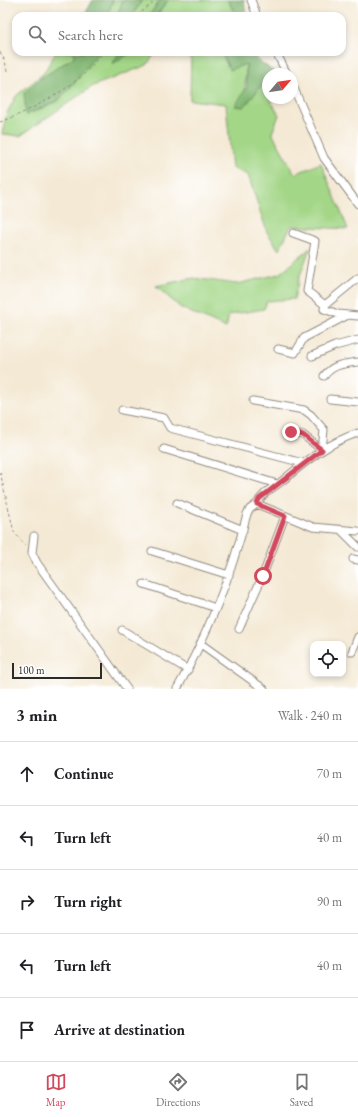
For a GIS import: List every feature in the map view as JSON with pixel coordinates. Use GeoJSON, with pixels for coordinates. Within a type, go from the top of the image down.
{"type":"FeatureCollection","features":[{"type":"Feature","properties":{"kind":"street"},"geometry":{"type":"LineString","coordinates":[[251,0],[256,12]]}},
{"type":"Feature","properties":{"kind":"street"},"geometry":{"type":"LineString","coordinates":[[278,56],[284,68]]}},
{"type":"Feature","properties":{"kind":"street"},"geometry":{"type":"LineString","coordinates":[[298,98],[324,158],[358,204]]}},
{"type":"Feature","properties":{"kind":"street"},"geometry":{"type":"LineString","coordinates":[[293,233],[315,241],[307,291],[325,305],[324,309],[358,316]]}},
{"type":"Feature","properties":{"kind":"street"},"geometry":{"type":"LineString","coordinates":[[325,305],[358,278]]}},
{"type":"Feature","properties":{"kind":"street"},"geometry":{"type":"LineString","coordinates":[[278,349],[295,353],[304,338],[348,315]]}},
{"type":"Feature","properties":{"kind":"street"},"geometry":{"type":"LineString","coordinates":[[312,356],[335,346],[358,340]]}},
{"type":"Feature","properties":{"kind":"street"},"geometry":{"type":"LineString","coordinates":[[324,376],[332,367],[336,365],[358,362]]}},
{"type":"Feature","properties":{"kind":"street"},"geometry":{"type":"LineString","coordinates":[[330,400],[358,402]]}},
{"type":"Feature","properties":{"kind":"street"},"geometry":{"type":"LineString","coordinates":[[253,401],[304,410],[311,415],[324,430],[322,450]]}},
{"type":"Feature","properties":{"kind":"street"},"geometry":{"type":"LineString","coordinates":[[122,410],[164,418],[170,428],[303,463]]}},
{"type":"Feature","properties":{"kind":"street"},"geometry":{"type":"LineString","coordinates":[[291,432],[303,435],[322,450]]}},
{"type":"Feature","properties":{"kind":"street"},"geometry":{"type":"LineString","coordinates":[[179,688],[201,644],[216,608],[229,575],[250,509],[257,504],[265,493],[303,463],[322,450],[358,433]]}},
{"type":"Feature","properties":{"kind":"street"},"geometry":{"type":"LineString","coordinates":[[164,449],[277,484]]}},
{"type":"Feature","properties":{"kind":"street"},"geometry":{"type":"LineString","coordinates":[[177,503],[243,530]]}},
{"type":"Feature","properties":{"kind":"street"},"geometry":{"type":"LineString","coordinates":[[257,504],[313,527],[358,531]]}},
{"type":"Feature","properties":{"kind":"street"},"geometry":{"type":"LineString","coordinates":[[239,629],[263,576],[285,516]]}},
{"type":"Feature","properties":{"kind":"street"},"geometry":{"type":"LineString","coordinates":[[341,530],[358,547]]}},
{"type":"Feature","properties":{"kind":"street"},"geometry":{"type":"LineString","coordinates":[[34,536],[32,553],[37,563],[127,689]]}},
{"type":"Feature","properties":{"kind":"street"},"geometry":{"type":"LineString","coordinates":[[152,551],[229,575]]}},
{"type":"Feature","properties":{"kind":"street"},"geometry":{"type":"LineString","coordinates":[[144,584],[216,608]]}},
{"type":"Feature","properties":{"kind":"street"},"geometry":{"type":"LineString","coordinates":[[122,630],[188,670]]}},
{"type":"Feature","properties":{"kind":"street"},"geometry":{"type":"LineString","coordinates":[[352,652],[358,637]]}},
{"type":"Feature","properties":{"kind":"street"},"geometry":{"type":"LineString","coordinates":[[201,644],[264,689]]}},
{"type":"Feature","properties":{"kind":"path"},"geometry":{"type":"LineString","coordinates":[[142,12],[156,0]]}},
{"type":"Feature","properties":{"kind":"path"},"geometry":{"type":"LineString","coordinates":[[0,52],[5,61],[7,71]]}},
{"type":"Feature","properties":{"kind":"path"},"geometry":{"type":"LineString","coordinates":[[0,122],[10,119],[52,97],[84,73],[100,56]]}},
{"type":"Feature","properties":{"kind":"path"},"geometry":{"type":"LineString","coordinates":[[0,472],[14,532],[32,553]]}},
{"type":"Feature","properties":{"kind":"green space"},"geometry":{"type":"Polygon","coordinates":[[[93,0],[113,0],[109,12],[86,12],[93,0]]]}},
{"type":"Feature","properties":{"kind":"green space"},"geometry":{"type":"Polygon","coordinates":[[[113,0],[123,0],[118,12],[109,12],[113,0]]]}},
{"type":"Feature","properties":{"kind":"green space"},"geometry":{"type":"Polygon","coordinates":[[[123,0],[142,0],[134,12],[118,12],[123,0]]]}},
{"type":"Feature","properties":{"kind":"green space"},"geometry":{"type":"Polygon","coordinates":[[[142,0],[160,0],[152,12],[134,12],[142,0]]]}},
{"type":"Feature","properties":{"kind":"green space"},"geometry":{"type":"Polygon","coordinates":[[[160,0],[168,0],[159,12],[152,12],[160,0]]]}},
{"type":"Feature","properties":{"kind":"green space"},"geometry":{"type":"Polygon","coordinates":[[[168,0],[228,0],[234,12],[160,12],[168,0]]]}},
{"type":"Feature","properties":{"kind":"green space"},"geometry":{"type":"Polygon","coordinates":[[[228,0],[244,0],[246,12],[234,12],[228,0]]]}},
{"type":"Feature","properties":{"kind":"green space"},"geometry":{"type":"Polygon","coordinates":[[[54,56],[74,56],[40,79],[26,115],[58,101],[95,56],[117,56],[113,63],[125,56],[153,56],[147,65],[93,86],[20,136],[2,134],[7,113],[16,96],[43,74],[54,56]]]}},
{"type":"Feature","properties":{"kind":"green space"},"geometry":{"type":"Polygon","coordinates":[[[95,56],[73,85],[57,101],[26,115],[24,93],[40,79],[74,57],[95,56]]]}},
{"type":"Feature","properties":{"kind":"green space"},"geometry":{"type":"Polygon","coordinates":[[[117,56],[125,56],[112,64],[117,56]]]}},
{"type":"Feature","properties":{"kind":"green space"},"geometry":{"type":"Polygon","coordinates":[[[191,56],[223,56],[230,70],[246,63],[244,107],[262,85],[262,104],[273,104],[279,115],[272,133],[295,174],[321,163],[348,229],[291,226],[279,250],[267,232],[248,175],[232,168],[226,104],[190,100],[191,56]]]}},
{"type":"Feature","properties":{"kind":"green space"},"geometry":{"type":"Polygon","coordinates":[[[223,56],[253,56],[269,68],[262,68],[262,85],[244,107],[235,106],[247,87],[246,64],[230,70],[223,56]]]}},
{"type":"Feature","properties":{"kind":"green space"},"geometry":{"type":"Polygon","coordinates":[[[310,248],[299,278],[294,299],[267,301],[264,309],[229,315],[226,328],[181,308],[156,286],[193,278],[237,284],[279,274],[310,248]]]}},
{"type":"Feature","properties":{"kind":"route"},"geometry":{"type":"LineString","coordinates":[[263,576],[285,516],[257,504],[259,499],[303,463],[322,450],[303,435],[291,432]]}}]}
